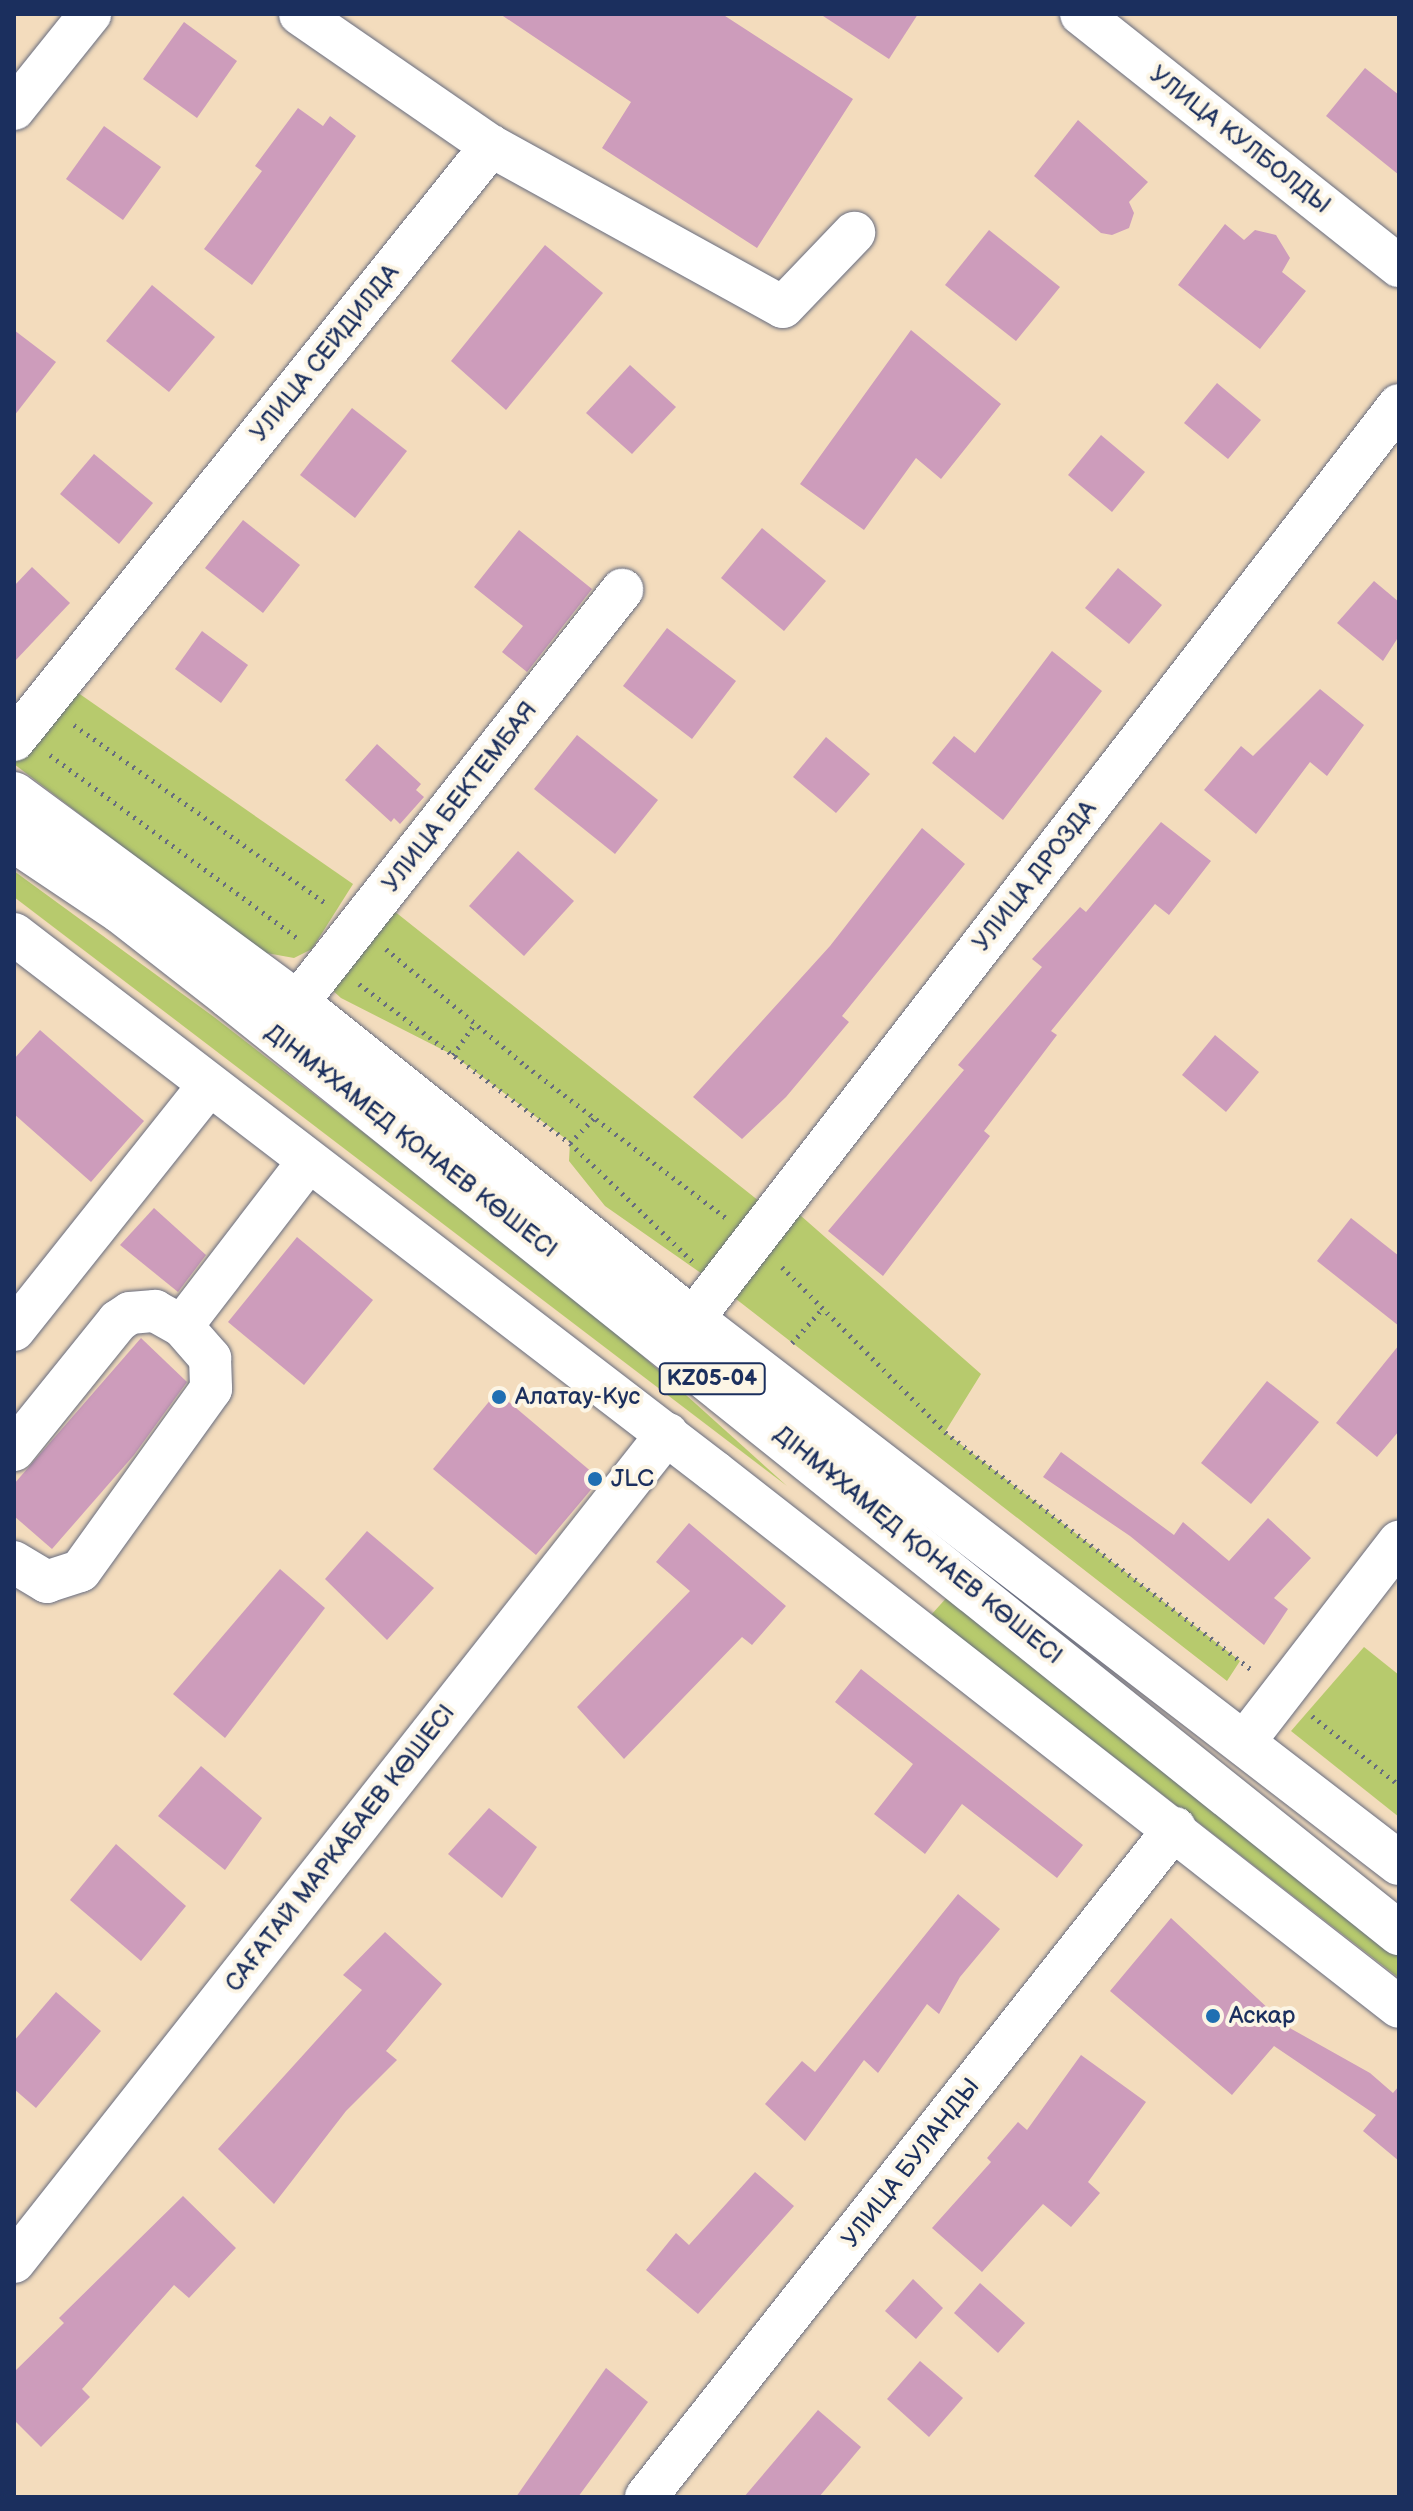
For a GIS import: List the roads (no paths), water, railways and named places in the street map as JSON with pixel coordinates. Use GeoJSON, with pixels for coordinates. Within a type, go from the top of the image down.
{"type":"FeatureCollection","features":[{"type":"Feature","properties":{"kind":"main road","name":"ДІНМҰХАМЕД ҚОНАЕВ КӨШЕСІ"},"geometry":{"type":"LineString","coordinates":[[14,794],[297,1003],[682,1333],[1399,1933]]}},
{"type":"Feature","properties":{"kind":"main road","name":"ДІНМҰХАМЕД ҚОНАЕВ КӨШЕСІ"},"geometry":{"type":"LineString","coordinates":[[14,840],[132,920],[682,1333],[1245,1741],[1399,1863]]}},
{"type":"Feature","properties":{"kind":"street"},"geometry":{"type":"LineString","coordinates":[[14,109],[90,14]]}},
{"type":"Feature","properties":{"kind":"street"},"geometry":{"type":"LineString","coordinates":[[300,14],[491,146],[783,307],[854,233]]}},
{"type":"Feature","properties":{"kind":"street","name":"УЛИЦА КУЛБОЛДЫ"},"geometry":{"type":"LineString","coordinates":[[1081,14],[1399,266]]}},
{"type":"Feature","properties":{"kind":"street","name":"УЛИЦА СЕЙДИЛДА"},"geometry":{"type":"LineString","coordinates":[[14,740],[491,146]]}},
{"type":"Feature","properties":{"kind":"street","name":"УЛИЦА ДРОЗДА"},"geometry":{"type":"LineString","coordinates":[[682,1333],[1399,405]]}},
{"type":"Feature","properties":{"kind":"street","name":"УЛИЦА БЕКТЕМБАЯ"},"geometry":{"type":"LineString","coordinates":[[297,1003],[622,590]]}},
{"type":"Feature","properties":{"kind":"street"},"geometry":{"type":"LineString","coordinates":[[14,934],[208,1086],[667,1434],[1175,1828],[1399,2007]]}},
{"type":"Feature","properties":{"kind":"street"},"geometry":{"type":"LineString","coordinates":[[14,1330],[208,1086]]}},
{"type":"Feature","properties":{"kind":"street"},"geometry":{"type":"LineString","coordinates":[[182,1326],[308,1162]]}},
{"type":"Feature","properties":{"kind":"street"},"geometry":{"type":"LineString","coordinates":[[14,1450],[118,1321],[142,1310],[182,1326],[210,1358],[211,1389],[80,1571],[47,1582],[14,1562]]}},
{"type":"Feature","properties":{"kind":"street","name":"САҒАТАЙ МАРКАБАЕВ КӨШЕСІ"},"geometry":{"type":"LineString","coordinates":[[14,2262],[667,1434]]}},
{"type":"Feature","properties":{"kind":"street"},"geometry":{"type":"LineString","coordinates":[[1245,1741],[1399,1542]]}},
{"type":"Feature","properties":{"kind":"street","name":"УЛИЦА БУЛАНДЫ"},"geometry":{"type":"LineString","coordinates":[[646,2497],[1175,1828]]}},
{"type":"Feature","properties":{"kind":"place","name":"Алатау-Кус"},"geometry":{"type":"Point","coordinates":[499,1397]}},
{"type":"Feature","properties":{"kind":"place","name":"JLC"},"geometry":{"type":"Point","coordinates":[595,1479]}},
{"type":"Feature","properties":{"kind":"place","name":"Аскар"},"geometry":{"type":"Point","coordinates":[1213,2016]}}]}
